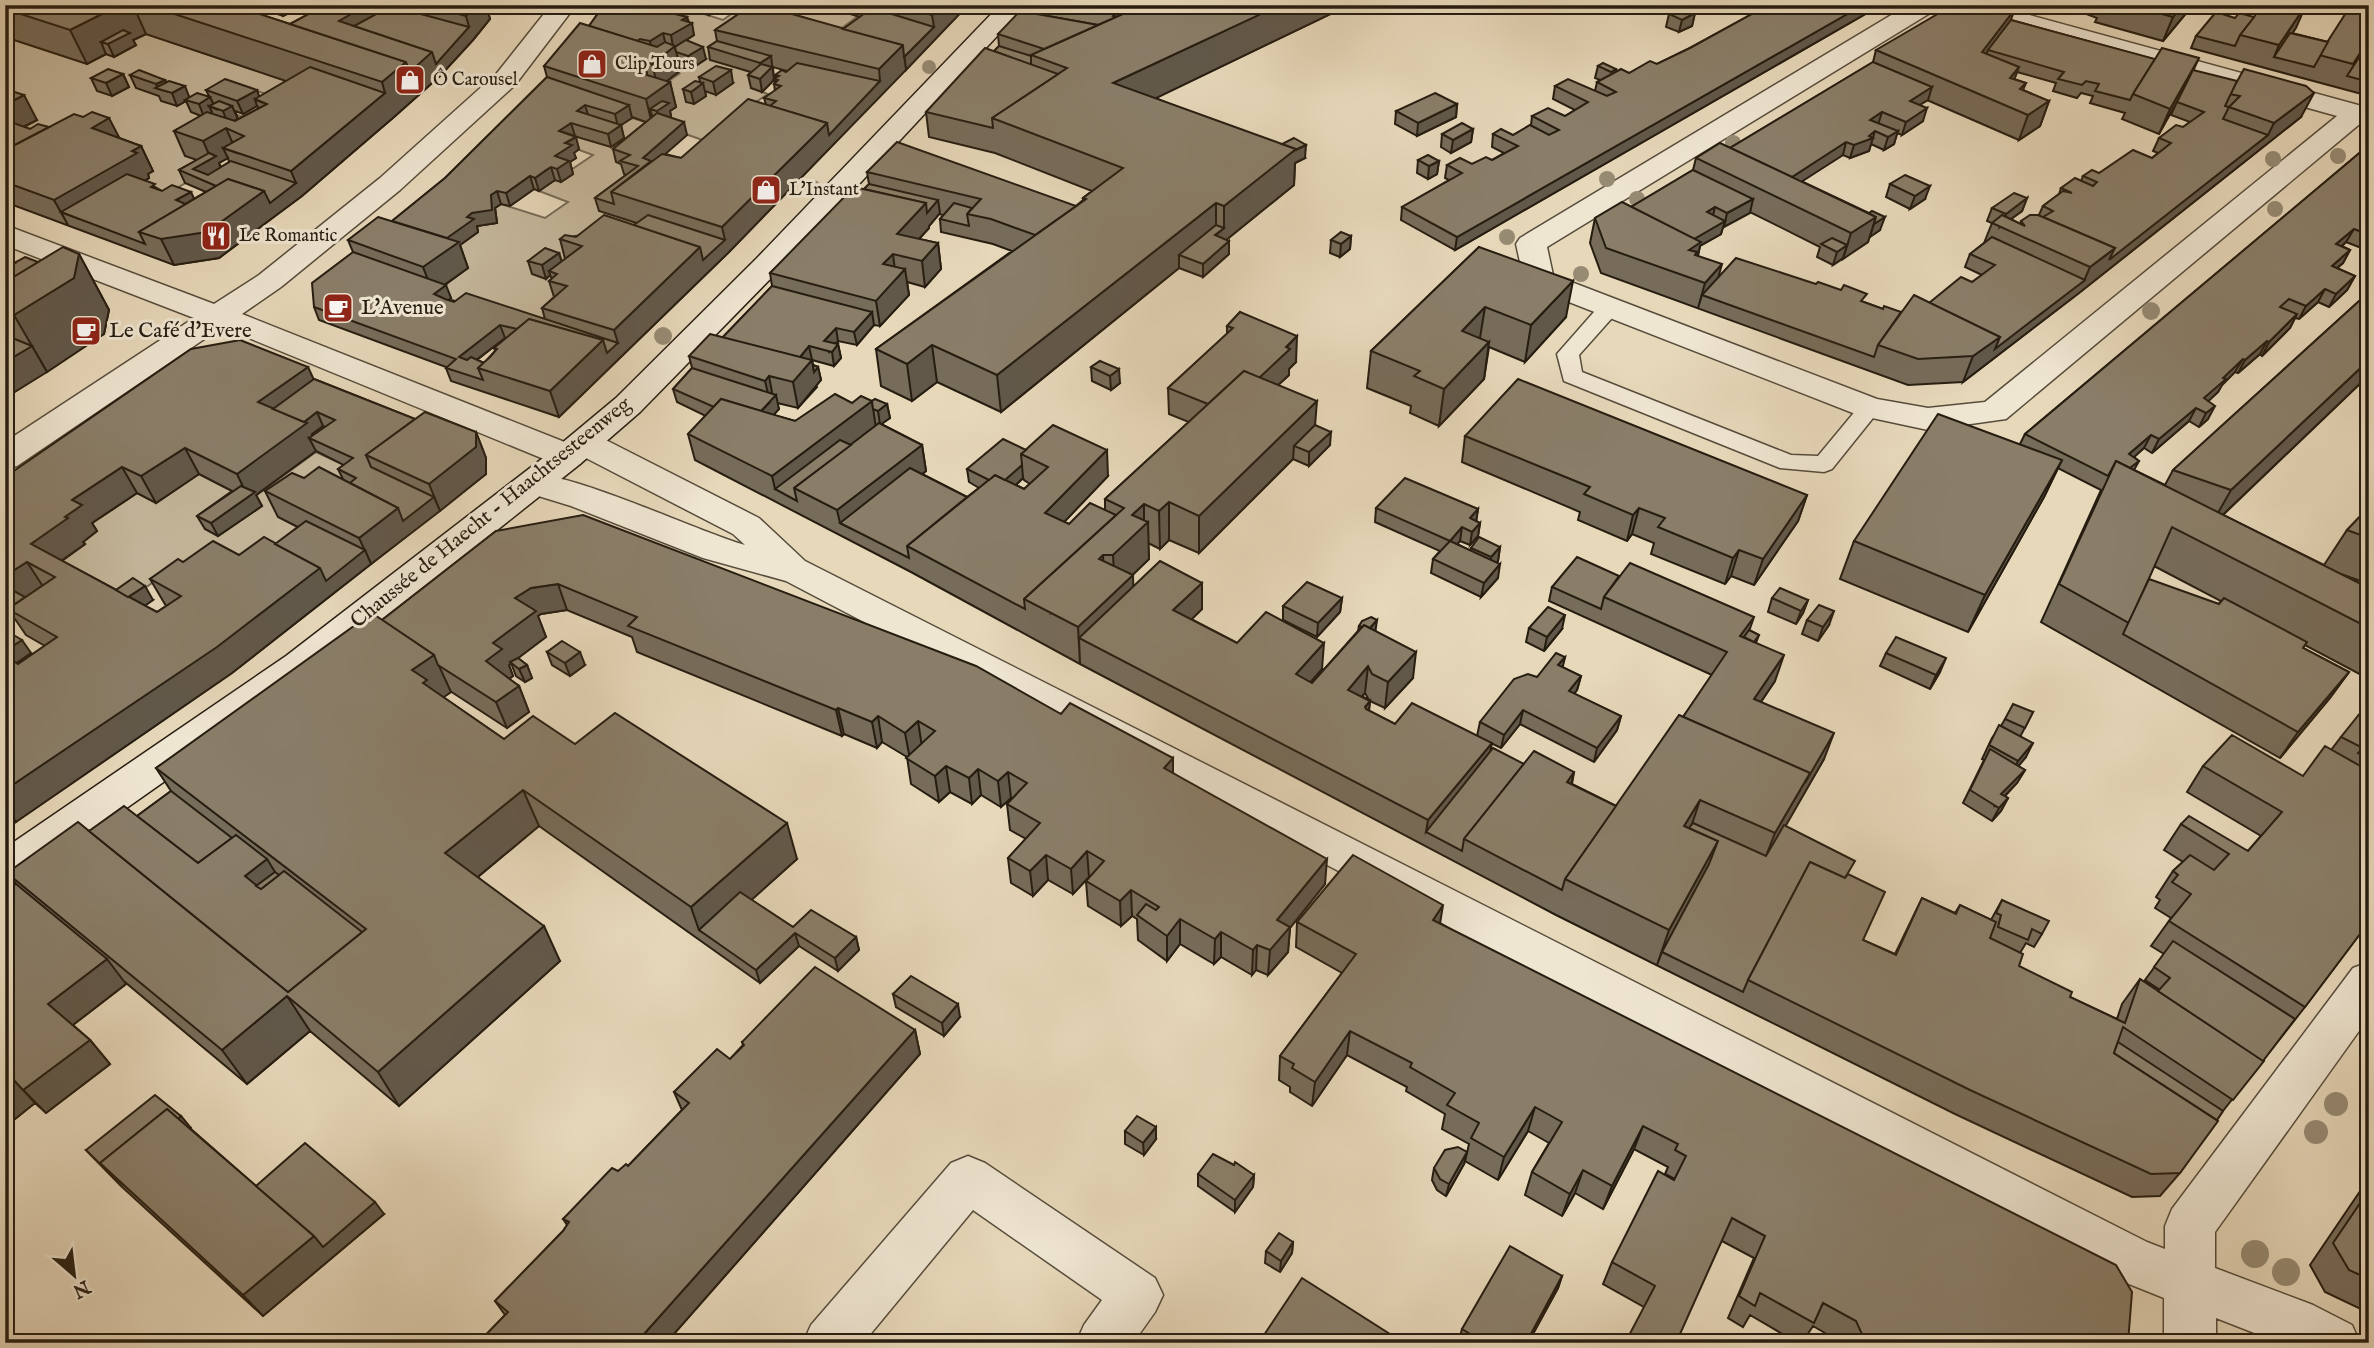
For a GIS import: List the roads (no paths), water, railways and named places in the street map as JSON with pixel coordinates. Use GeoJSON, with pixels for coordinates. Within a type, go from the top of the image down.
{"type":"FeatureCollection","features":[{"type":"Feature","properties":{"kind":"street"},"geometry":{"type":"LineString","coordinates":[[5,458],[270,281],[436,143],[506,79],[564,5]]}},
{"type":"Feature","properties":{"kind":"street","name":"Chaussée de Haecht - Haachtsesteenweg"},"geometry":{"type":"LineString","coordinates":[[5,871],[300,666],[576,450],[628,405],[768,264],[1014,5]]}},
{"type":"Feature","properties":{"kind":"street"},"geometry":{"type":"LineString","coordinates":[[1926,5],[1531,244],[1539,280],[1870,408],[1928,419],[1994,412],[2363,114]]}},
{"type":"Feature","properties":{"kind":"street"},"geometry":{"type":"LineString","coordinates":[[1964,5],[2363,114]]}},
{"type":"Feature","properties":{"kind":"street"},"geometry":{"type":"LineString","coordinates":[[5,234],[576,450],[746,526],[799,572]]}},
{"type":"Feature","properties":{"kind":"street"},"geometry":{"type":"LineString","coordinates":[[534,483],[583,498],[716,549],[799,572],[2132,1261],[2295,1323],[2334,1343]]}},
{"type":"Feature","properties":{"kind":"street"},"geometry":{"type":"LineString","coordinates":[[2190,1343],[2190,1226],[2369,981]]}},
{"type":"Feature","properties":{"kind":"street"},"geometry":{"type":"LineString","coordinates":[[829,1343],[968,1179],[1137,1295],[1102,1343]]}},
{"type":"Feature","properties":{"kind":"lane"},"geometry":{"type":"LineString","coordinates":[[1609,309],[1568,355],[1572,376],[1788,463],[1824,464],[1870,408]]}},
{"type":"Feature","properties":{"kind":"place","name":"Clip Tours"},"geometry":{"type":"Point","coordinates":[592,64]}},
{"type":"Feature","properties":{"kind":"place","name":"Ô Carousel"},"geometry":{"type":"Point","coordinates":[410,80]}},
{"type":"Feature","properties":{"kind":"place","name":"L'Instant"},"geometry":{"type":"Point","coordinates":[766,190]}},
{"type":"Feature","properties":{"kind":"place","name":"Le Romantic"},"geometry":{"type":"Point","coordinates":[216,236]}},
{"type":"Feature","properties":{"kind":"place","name":"L'Avenue"},"geometry":{"type":"Point","coordinates":[338,308]}},
{"type":"Feature","properties":{"kind":"place","name":"Le Café d'Evere"},"geometry":{"type":"Point","coordinates":[86,331]}}]}
